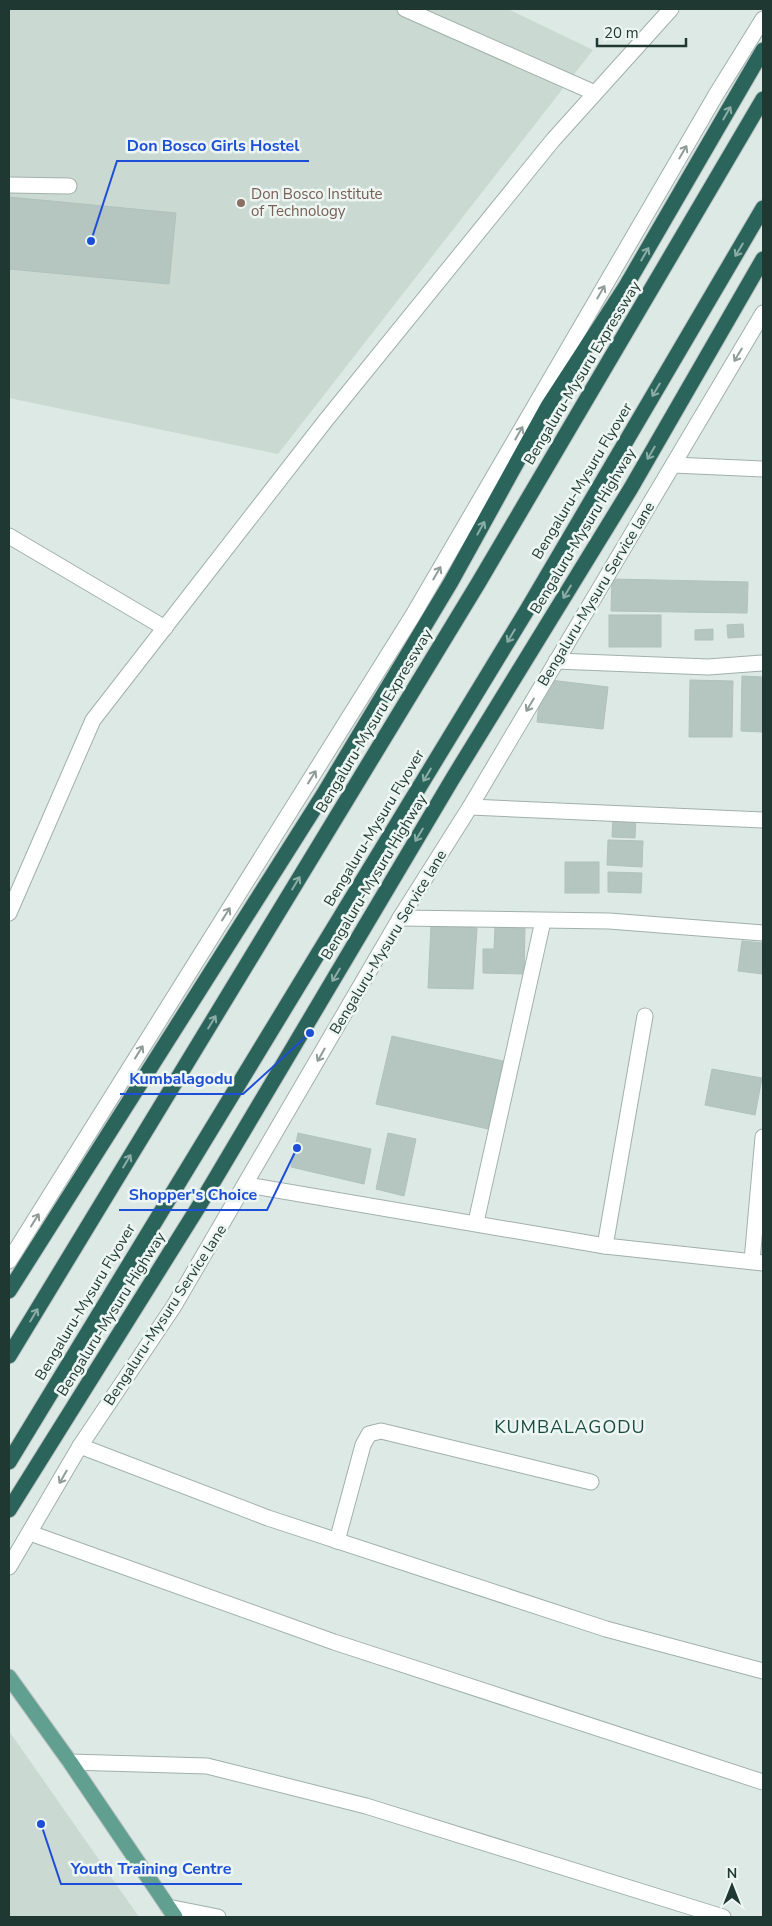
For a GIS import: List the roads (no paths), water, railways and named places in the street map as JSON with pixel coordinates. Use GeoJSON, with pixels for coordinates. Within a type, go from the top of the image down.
{"type":"FeatureCollection","features":[{"type":"Feature","properties":{"kind":"highway","name":"Bengaluru-Mysuru Expressway"},"geometry":{"type":"LineString","coordinates":[[9,1291],[323,795],[451,582],[548,406],[626,286],[763,50]]}},
{"type":"Feature","properties":{"kind":"highway","name":"Bengaluru-Mysuru Expressway"},"geometry":{"type":"LineString","coordinates":[[9,1356],[479,582],[763,99]]}},
{"type":"Feature","properties":{"kind":"highway","name":"Bengaluru-Mysuru Flyover"},"geometry":{"type":"LineString","coordinates":[[9,1462],[527,610],[763,208]]}},
{"type":"Feature","properties":{"kind":"highway","name":"Bengaluru-Mysuru Highway"},"geometry":{"type":"LineString","coordinates":[[9,1510],[199,1206],[448,786],[631,488],[763,259]]}},
{"type":"Feature","properties":{"kind":"main road"},"geometry":{"type":"LineString","coordinates":[[9,1677],[70,1762],[171,1912]]}},
{"type":"Feature","properties":{"kind":"street"},"geometry":{"type":"LineString","coordinates":[[405,9],[595,93]]}},
{"type":"Feature","properties":{"kind":"street"},"geometry":{"type":"LineString","coordinates":[[9,913],[93,720],[338,405],[553,140],[671,9]]}},
{"type":"Feature","properties":{"kind":"street","name":"Bengaluru-Mysuru Expressway"},"geometry":{"type":"LineString","coordinates":[[9,1258],[413,615],[712,102],[763,19]]}},
{"type":"Feature","properties":{"kind":"street"},"geometry":{"type":"LineString","coordinates":[[9,185],[69,186]]}},
{"type":"Feature","properties":{"kind":"street","name":"Bengaluru-Mysuru Service lane"},"geometry":{"type":"LineString","coordinates":[[9,1567],[80,1446],[174,1306],[247,1185],[400,918],[470,807],[763,313]]}},
{"type":"Feature","properties":{"kind":"street"},"geometry":{"type":"LineString","coordinates":[[673,465],[763,469]]}},
{"type":"Feature","properties":{"kind":"street"},"geometry":{"type":"LineString","coordinates":[[9,536],[165,628]]}},
{"type":"Feature","properties":{"kind":"street"},"geometry":{"type":"LineString","coordinates":[[556,661],[708,667],[762,663]]}},
{"type":"Feature","properties":{"kind":"street"},"geometry":{"type":"LineString","coordinates":[[470,807],[763,820]]}},
{"type":"Feature","properties":{"kind":"street"},"geometry":{"type":"LineString","coordinates":[[400,918],[544,922],[609,921],[763,933]]}},
{"type":"Feature","properties":{"kind":"street"},"geometry":{"type":"LineString","coordinates":[[476,1222],[544,922]]}},
{"type":"Feature","properties":{"kind":"street"},"geometry":{"type":"LineString","coordinates":[[605,1246],[645,1016]]}},
{"type":"Feature","properties":{"kind":"street"},"geometry":{"type":"LineString","coordinates":[[247,1185],[402,1212],[476,1222],[605,1246],[757,1262],[763,1137]]}},
{"type":"Feature","properties":{"kind":"street"},"geometry":{"type":"LineString","coordinates":[[337,1541],[363,1445],[369,1434],[381,1431],[591,1482]]}},
{"type":"Feature","properties":{"kind":"street"},"geometry":{"type":"LineString","coordinates":[[80,1446],[268,1518],[337,1541],[606,1629],[763,1671]]}},
{"type":"Feature","properties":{"kind":"street"},"geometry":{"type":"LineString","coordinates":[[30,1533],[334,1642],[763,1782]]}},
{"type":"Feature","properties":{"kind":"street"},"geometry":{"type":"LineString","coordinates":[[70,1762],[207,1766],[366,1806],[723,1917]]}},
{"type":"Feature","properties":{"kind":"street"},"geometry":{"type":"LineString","coordinates":[[171,1912],[218,1917]]}},
{"type":"Feature","properties":{"kind":"place","name":"Don Bosco Institute of Technology"},"geometry":{"type":"Point","coordinates":[241,203]}},
{"type":"Feature","properties":{"kind":"place","name":"Don Bosco Girls Hostel"},"geometry":{"type":"Point","coordinates":[91,241]}},
{"type":"Feature","properties":{"kind":"place","name":"Kumbalagodu"},"geometry":{"type":"Point","coordinates":[310,1033]}},
{"type":"Feature","properties":{"kind":"place","name":"Shopper's Choice"},"geometry":{"type":"Point","coordinates":[297,1148]}},
{"type":"Feature","properties":{"kind":"place","name":"Youth Training Centre"},"geometry":{"type":"Point","coordinates":[41,1824]}},
{"type":"Feature","properties":{"kind":"district","name":"KUMBALAGODU"},"geometry":{"type":"Point","coordinates":[570,1427]}}]}
